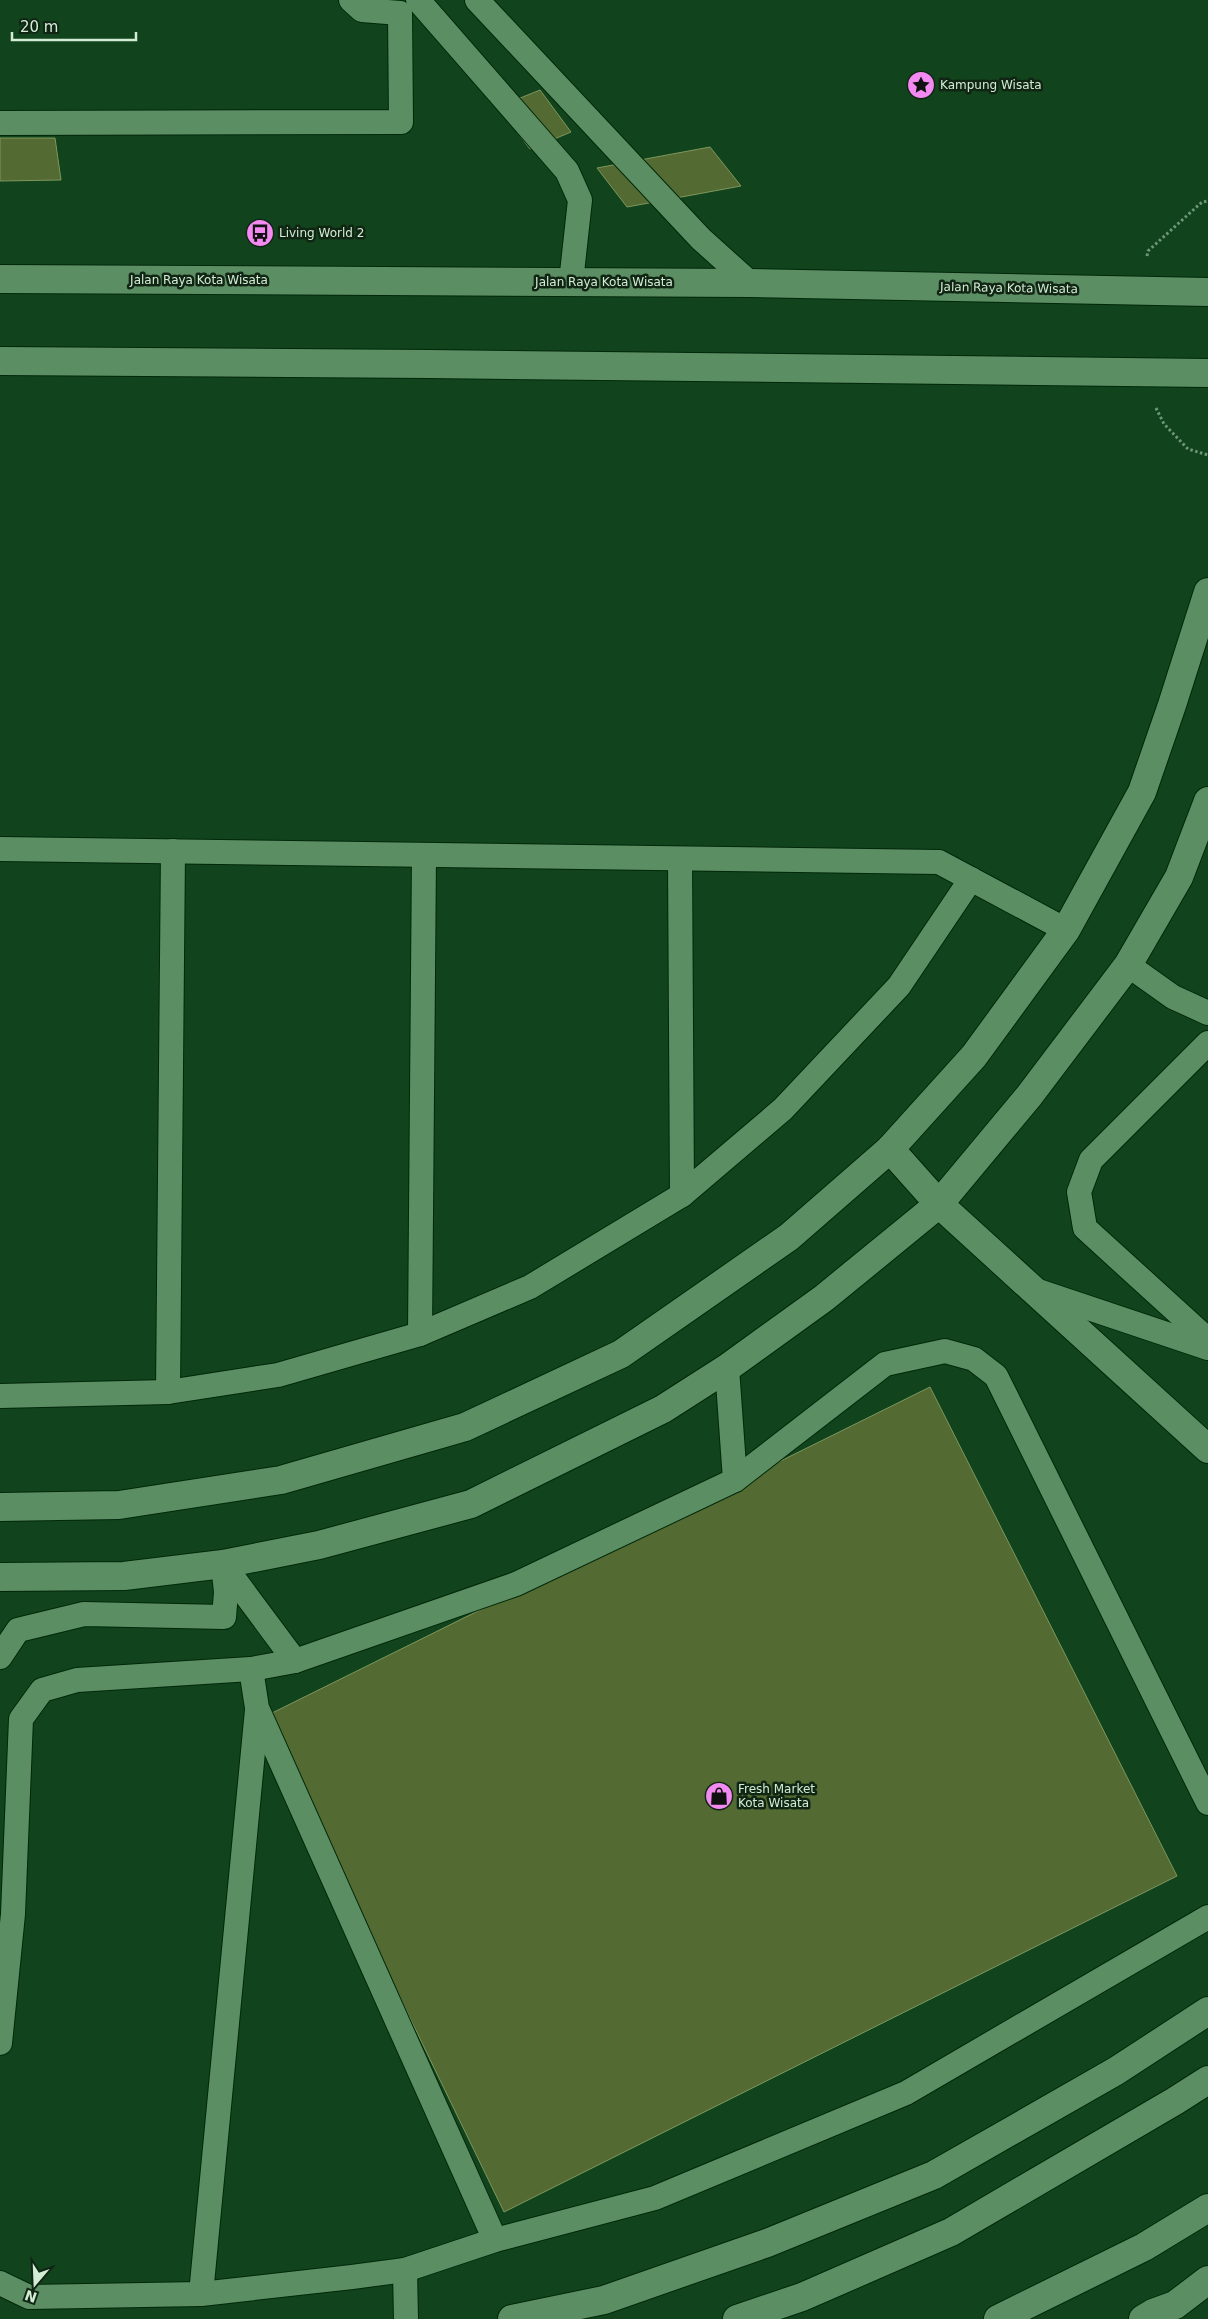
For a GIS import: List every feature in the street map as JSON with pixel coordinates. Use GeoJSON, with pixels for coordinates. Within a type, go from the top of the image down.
{"type":"FeatureCollection","features":[{"type":"Feature","properties":{"kind":"street","name":"Jalan Raya Kota Wisata"},"geometry":{"type":"LineString","coordinates":[[0,279],[750,283],[1208,292]]}},
{"type":"Feature","properties":{"kind":"street"},"geometry":{"type":"LineString","coordinates":[[0,362],[1208,373]]}},
{"type":"Feature","properties":{"kind":"street"},"geometry":{"type":"LineString","coordinates":[[0,1507],[119,1504],[281,1480],[465,1427],[621,1354],[789,1237],[890,1148],[974,1056],[1066,930],[1142,792],[1208,592]]}},
{"type":"Feature","properties":{"kind":"street"},"geometry":{"type":"LineString","coordinates":[[0,1577],[124,1576],[223,1564],[319,1545],[471,1504],[663,1410],[727,1368],[824,1298],[939,1204],[1029,1096],[1128,965],[1179,877],[1208,801]]}},
{"type":"Feature","properties":{"kind":"street"},"geometry":{"type":"LineString","coordinates":[[890,1148],[939,1204],[1208,1449]]}},
{"type":"Feature","properties":{"kind":"street"},"geometry":{"type":"LineString","coordinates":[[512,2319],[604,2300],[767,2243],[934,2175],[1116,2071],[1208,2012]]}},
{"type":"Feature","properties":{"kind":"street"},"geometry":{"type":"LineString","coordinates":[[737,2319],[802,2297],[951,2232],[1208,2080]]}},
{"type":"Feature","properties":{"kind":"street"},"geometry":{"type":"LineString","coordinates":[[998,2319],[1144,2247],[1208,2208]]}},
{"type":"Feature","properties":{"kind":"street"},"geometry":{"type":"LineString","coordinates":[[1151,2317],[1175,2305],[1208,2280]]}},
{"type":"Feature","properties":{"kind":"lane"},"geometry":{"type":"LineString","coordinates":[[0,123],[400,122],[400,13],[362,10],[351,0]]}},
{"type":"Feature","properties":{"kind":"lane"},"geometry":{"type":"LineString","coordinates":[[418,0],[567,172],[580,200],[571,282]]}},
{"type":"Feature","properties":{"kind":"lane"},"geometry":{"type":"LineString","coordinates":[[477,0],[701,239],[750,283]]}},
{"type":"Feature","properties":{"kind":"lane"},"geometry":{"type":"LineString","coordinates":[[0,849],[939,862],[1066,930]]}},
{"type":"Feature","properties":{"kind":"lane"},"geometry":{"type":"LineString","coordinates":[[168,1392],[174,851]]}},
{"type":"Feature","properties":{"kind":"lane"},"geometry":{"type":"LineString","coordinates":[[420,1334],[424,855]]}},
{"type":"Feature","properties":{"kind":"lane"},"geometry":{"type":"LineString","coordinates":[[680,859],[682,1195]]}},
{"type":"Feature","properties":{"kind":"lane"},"geometry":{"type":"LineString","coordinates":[[0,1396],[168,1392],[278,1375],[420,1334],[530,1288],[682,1195],[784,1109],[899,986],[971,879]]}},
{"type":"Feature","properties":{"kind":"lane"},"geometry":{"type":"LineString","coordinates":[[1128,965],[1173,997],[1208,1013]]}},
{"type":"Feature","properties":{"kind":"lane"},"geometry":{"type":"LineString","coordinates":[[1208,1043],[1091,1160],[1079,1192],[1085,1228],[1208,1340]]}},
{"type":"Feature","properties":{"kind":"lane"},"geometry":{"type":"LineString","coordinates":[[1033,1290],[1208,1348]]}},
{"type":"Feature","properties":{"kind":"lane"},"geometry":{"type":"LineString","coordinates":[[0,2043],[6,1909],[21,1719],[42,1690],[77,1680],[251,1669],[295,1661],[516,1584],[734,1480],[885,1364],[945,1351],[974,1359],[996,1376],[1208,1803]]}},
{"type":"Feature","properties":{"kind":"lane"},"geometry":{"type":"LineString","coordinates":[[727,1368],[734,1480]]}},
{"type":"Feature","properties":{"kind":"lane"},"geometry":{"type":"LineString","coordinates":[[223,1564],[295,1661]]}},
{"type":"Feature","properties":{"kind":"lane"},"geometry":{"type":"LineString","coordinates":[[0,1657],[18,1630],[84,1614],[224,1617],[226,1592],[223,1564]]}},
{"type":"Feature","properties":{"kind":"lane"},"geometry":{"type":"LineString","coordinates":[[251,1669],[258,1708],[496,2240]]}},
{"type":"Feature","properties":{"kind":"lane"},"geometry":{"type":"LineString","coordinates":[[202,2294],[258,1708]]}},
{"type":"Feature","properties":{"kind":"lane"},"geometry":{"type":"LineString","coordinates":[[0,2283],[29,2297],[202,2294],[405,2270],[496,2240],[655,2198],[906,2093],[1208,1917]]}},
{"type":"Feature","properties":{"kind":"lane"},"geometry":{"type":"LineString","coordinates":[[405,2270],[406,2319]]}},
{"type":"Feature","properties":{"kind":"path"},"geometry":{"type":"LineString","coordinates":[[1140,290],[1148,251],[1202,202],[1208,201]]}},
{"type":"Feature","properties":{"kind":"path"},"geometry":{"type":"LineString","coordinates":[[1139,371],[1164,424],[1188,449],[1208,455]]}},
{"type":"Feature","properties":{"kind":"building"},"geometry":{"type":"Polygon","coordinates":[[[540,90],[571,132],[530,149],[498,107],[540,90]]]}},
{"type":"Feature","properties":{"kind":"building"},"geometry":{"type":"Polygon","coordinates":[[[0,138],[55,138],[61,180],[0,181],[0,138]]]}},
{"type":"Feature","properties":{"kind":"building"},"geometry":{"type":"Polygon","coordinates":[[[710,147],[741,186],[627,207],[597,168],[710,147]]]}},
{"type":"Feature","properties":{"kind":"building","name":"Fresh Market Kota Wisata"},"geometry":{"type":"Polygon","coordinates":[[[930,1387],[1177,1876],[504,2212],[264,1717],[930,1387]]]}},
{"type":"Feature","properties":{"kind":"place","name":"Kampung Wisata"},"geometry":{"type":"Point","coordinates":[921,85]}},
{"type":"Feature","properties":{"kind":"place","name":"Living World 2"},"geometry":{"type":"Point","coordinates":[260,233]}},
{"type":"Feature","properties":{"kind":"place","name":"Fresh Market Kota Wisata"},"geometry":{"type":"Point","coordinates":[719,1796]}}]}
